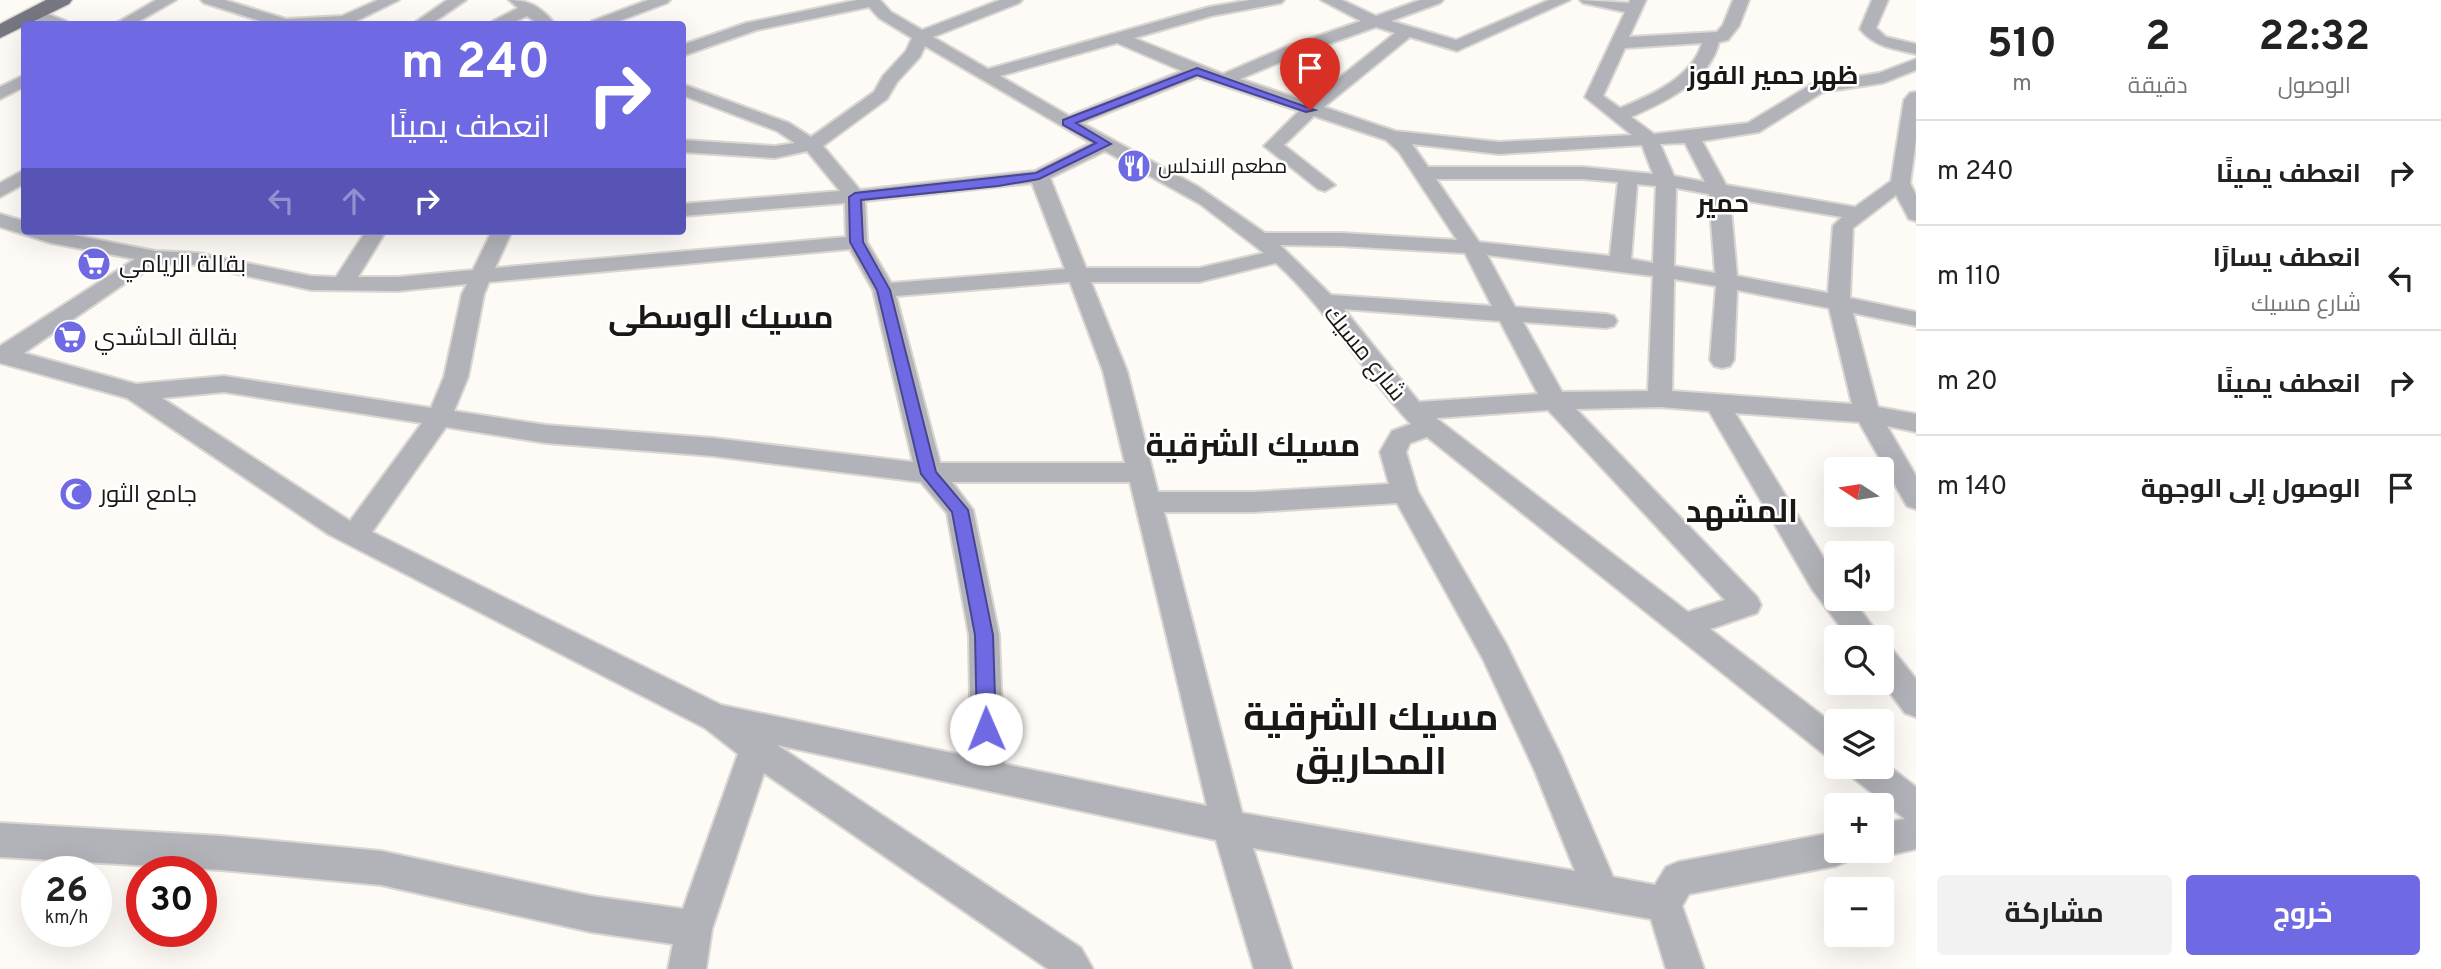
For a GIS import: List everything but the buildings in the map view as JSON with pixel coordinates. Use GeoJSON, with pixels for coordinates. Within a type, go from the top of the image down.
{"type":"FeatureCollection","features":[{"type":"Feature","properties":{"kind":"main road"},"geometry":{"type":"LineString","coordinates":[[0,16],[62,0]]}},
{"type":"Feature","properties":{"kind":"main road"},"geometry":{"type":"LineString","coordinates":[[0,32],[34,7]]}},
{"type":"Feature","properties":{"kind":"street"},"geometry":{"type":"LineString","coordinates":[[128,21],[168,0]]}},
{"type":"Feature","properties":{"kind":"street"},"geometry":{"type":"LineString","coordinates":[[209,0],[239,12],[274,21]]}},
{"type":"Feature","properties":{"kind":"street"},"geometry":{"type":"LineString","coordinates":[[239,12],[267,0]]}},
{"type":"Feature","properties":{"kind":"street"},"geometry":{"type":"LineString","coordinates":[[345,21],[365,19],[391,0]]}},
{"type":"Feature","properties":{"kind":"street"},"geometry":{"type":"LineString","coordinates":[[426,21],[458,0]]}},
{"type":"Feature","properties":{"kind":"street"},"geometry":{"type":"LineString","coordinates":[[606,21],[662,0]]}},
{"type":"Feature","properties":{"kind":"street"},"geometry":{"type":"LineString","coordinates":[[686,146],[775,152],[812,145],[881,95],[889,80],[914,54],[920,36],[1014,0]]}},
{"type":"Feature","properties":{"kind":"street"},"geometry":{"type":"LineString","coordinates":[[1193,0],[1209,12]]}},
{"type":"Feature","properties":{"kind":"street"},"geometry":{"type":"LineString","coordinates":[[986,75],[1209,12],[1276,0]]}},
{"type":"Feature","properties":{"kind":"street"},"geometry":{"type":"LineString","coordinates":[[1329,0],[1374,21],[1457,46],[1562,0]]}},
{"type":"Feature","properties":{"kind":"street"},"geometry":{"type":"LineString","coordinates":[[1224,80],[1289,52],[1435,0]]}},
{"type":"Feature","properties":{"kind":"street"},"geometry":{"type":"LineString","coordinates":[[1588,0],[1637,5],[1594,97],[1649,140],[1666,181],[1660,398]]}},
{"type":"Feature","properties":{"kind":"street"},"geometry":{"type":"LineString","coordinates":[[1618,43],[1721,37],[1731,26],[1741,0]]}},
{"type":"Feature","properties":{"kind":"street"},"geometry":{"type":"LineString","coordinates":[[1880,0],[1868,29],[1880,40],[1916,49]]}},
{"type":"Feature","properties":{"kind":"street"},"geometry":{"type":"LineString","coordinates":[[686,49],[713,36],[872,1]]}},
{"type":"Feature","properties":{"kind":"street","name":"شارع مسيك"},"geometry":{"type":"LineString","coordinates":[[872,1],[885,15],[920,36],[1208,201],[1258,239],[1324,301],[1422,419],[1824,735]]}},
{"type":"Feature","properties":{"kind":"street"},"geometry":{"type":"LineString","coordinates":[[503,21],[524,4],[544,21]]}},
{"type":"Feature","properties":{"kind":"street"},"geometry":{"type":"LineString","coordinates":[[34,7],[55,21]]}},
{"type":"Feature","properties":{"kind":"street"},"geometry":{"type":"LineString","coordinates":[[1325,185],[1273,146],[1310,110],[1406,32]]}},
{"type":"Feature","properties":{"kind":"street"},"geometry":{"type":"LineString","coordinates":[[1117,37],[1197,71],[1393,136],[1499,148],[1691,137],[1753,128],[1818,88],[1883,78],[1916,64]]}},
{"type":"Feature","properties":{"kind":"street"},"geometry":{"type":"LineString","coordinates":[[1618,116],[1651,102],[1681,80],[1707,57],[1712,38]]}},
{"type":"Feature","properties":{"kind":"street"},"geometry":{"type":"LineString","coordinates":[[1067,122],[1197,71]]}},
{"type":"Feature","properties":{"kind":"street"},"geometry":{"type":"LineString","coordinates":[[0,94],[21,82]]}},
{"type":"Feature","properties":{"kind":"street"},"geometry":{"type":"LineString","coordinates":[[686,91],[783,127],[812,145],[855,197],[857,242],[884,290],[929,474],[960,510],[984,635],[988,776]]}},
{"type":"Feature","properties":{"kind":"street"},"geometry":{"type":"LineString","coordinates":[[1916,97],[1913,100],[1900,183],[1916,215]]}},
{"type":"Feature","properties":{"kind":"street"},"geometry":{"type":"LineString","coordinates":[[1393,136],[1406,148],[1472,247],[1554,401],[1747,605],[1684,625]]}},
{"type":"Feature","properties":{"kind":"street"},"geometry":{"type":"LineString","coordinates":[[1691,137],[1719,190],[1727,282],[1722,359]]}},
{"type":"Feature","properties":{"kind":"street"},"geometry":{"type":"LineString","coordinates":[[686,210],[998,183],[1039,176],[1105,144]]}},
{"type":"Feature","properties":{"kind":"street"},"geometry":{"type":"LineString","coordinates":[[1422,173],[1583,173],[1666,181],[1859,214]]}},
{"type":"Feature","properties":{"kind":"street"},"geometry":{"type":"LineString","coordinates":[[1039,176],[1115,371],[1229,827],[1273,969]]}},
{"type":"Feature","properties":{"kind":"street"},"geometry":{"type":"LineString","coordinates":[[1620,264],[1628,178]]}},
{"type":"Feature","properties":{"kind":"street"},"geometry":{"type":"LineString","coordinates":[[0,191],[21,179]]}},
{"type":"Feature","properties":{"kind":"street"},"geometry":{"type":"LineString","coordinates":[[1900,183],[1843,226],[1839,302],[1867,414],[1916,499]]}},
{"type":"Feature","properties":{"kind":"street"},"geometry":{"type":"LineString","coordinates":[[0,220],[21,227]]}},
{"type":"Feature","properties":{"kind":"street"},"geometry":{"type":"LineString","coordinates":[[50,235],[155,257],[197,259],[311,283],[398,284],[480,279],[857,242]]}},
{"type":"Feature","properties":{"kind":"street"},"geometry":{"type":"LineString","coordinates":[[98,246],[113,235]]}},
{"type":"Feature","properties":{"kind":"street"},"geometry":{"type":"LineString","coordinates":[[343,283],[373,235]]}},
{"type":"Feature","properties":{"kind":"street"},"geometry":{"type":"LineString","coordinates":[[355,536],[439,418],[456,377],[473,294],[500,235]]}},
{"type":"Feature","properties":{"kind":"street"},"geometry":{"type":"LineString","coordinates":[[1258,239],[1330,238],[1566,255],[1839,302],[1916,319]]}},
{"type":"Feature","properties":{"kind":"street"},"geometry":{"type":"LineString","coordinates":[[884,290],[1078,275],[1199,275],[1279,256]]}},
{"type":"Feature","properties":{"kind":"street"},"geometry":{"type":"LineString","coordinates":[[2,355],[116,279],[155,257]]}},
{"type":"Feature","properties":{"kind":"street"},"geometry":{"type":"LineString","coordinates":[[1324,301],[1606,321]]}},
{"type":"Feature","properties":{"kind":"street"},"geometry":{"type":"LineString","coordinates":[[2,355],[136,392],[338,527],[716,718],[756,749],[1068,961],[1074,969]]}},
{"type":"Feature","properties":{"kind":"street"},"geometry":{"type":"LineString","coordinates":[[136,392],[224,384],[546,434],[713,447],[929,474],[1141,472]]}},
{"type":"Feature","properties":{"kind":"street"},"geometry":{"type":"LineString","coordinates":[[1601,892],[1549,768],[1494,653],[1405,493],[1393,453],[1401,437],[1422,419],[1554,401],[1660,398],[1867,414],[1916,423]]}},
{"type":"Feature","properties":{"kind":"street"},"geometry":{"type":"LineString","coordinates":[[1717,403],[1822,581],[1856,625]]}},
{"type":"Feature","properties":{"kind":"street"},"geometry":{"type":"LineString","coordinates":[[1148,502],[1254,502],[1405,493]]}},
{"type":"Feature","properties":{"kind":"street"},"geometry":{"type":"LineString","coordinates":[[1894,675],[1916,703]]}},
{"type":"Feature","properties":{"kind":"street"},"geometry":{"type":"LineString","coordinates":[[716,718],[1229,827],[1664,904]]}},
{"type":"Feature","properties":{"kind":"street"},"geometry":{"type":"LineString","coordinates":[[687,969],[694,929],[756,749]]}},
{"type":"Feature","properties":{"kind":"street"},"geometry":{"type":"LineString","coordinates":[[1880,779],[1916,807]]}},
{"type":"Feature","properties":{"kind":"street"},"geometry":{"type":"LineString","coordinates":[[1894,837],[1916,833]]}},
{"type":"Feature","properties":{"kind":"street"},"geometry":{"type":"LineString","coordinates":[[0,840],[221,853],[381,868],[591,914],[694,929]]}},
{"type":"Feature","properties":{"kind":"street"},"geometry":{"type":"LineString","coordinates":[[1685,969],[1664,904],[1678,879],[1824,851]]}},
{"type":"Feature","properties":{"kind":"place","name":"مطعم الاندلس"},"geometry":{"type":"Point","coordinates":[1134,166]}},
{"type":"Feature","properties":{"kind":"place","name":"بقالة الريامي"},"geometry":{"type":"Point","coordinates":[94,264]}},
{"type":"Feature","properties":{"kind":"place","name":"بقالة الحاشدي"},"geometry":{"type":"Point","coordinates":[70,337]}},
{"type":"Feature","properties":{"kind":"place","name":"جامع الثور"},"geometry":{"type":"Point","coordinates":[76,494]}},
{"type":"Feature","properties":{"kind":"district","name":"ظهر حمير الفوز"},"geometry":{"type":"Point","coordinates":[1773,75]}},
{"type":"Feature","properties":{"kind":"district","name":"حمير"},"geometry":{"type":"Point","coordinates":[1723,203]}},
{"type":"Feature","properties":{"kind":"district","name":"مسيك الوسطى"},"geometry":{"type":"Point","coordinates":[721,317]}},
{"type":"Feature","properties":{"kind":"district","name":"مسيك الشرقية"},"geometry":{"type":"Point","coordinates":[1253,445]}},
{"type":"Feature","properties":{"kind":"district","name":"المشهد"},"geometry":{"type":"Point","coordinates":[1742,511]}},
{"type":"Feature","properties":{"kind":"district","name":"مسيك الشرقية المحاريق"},"geometry":{"type":"Point","coordinates":[1371,739]}},
{"type":"Feature","properties":{"kind":"route"},"geometry":{"type":"LineString","coordinates":[[986,729],[984,635],[960,510],[929,474],[884,290],[857,242],[855,197],[998,183],[1039,176],[1105,144],[1067,122],[1197,71],[1310,110]]}}]}
